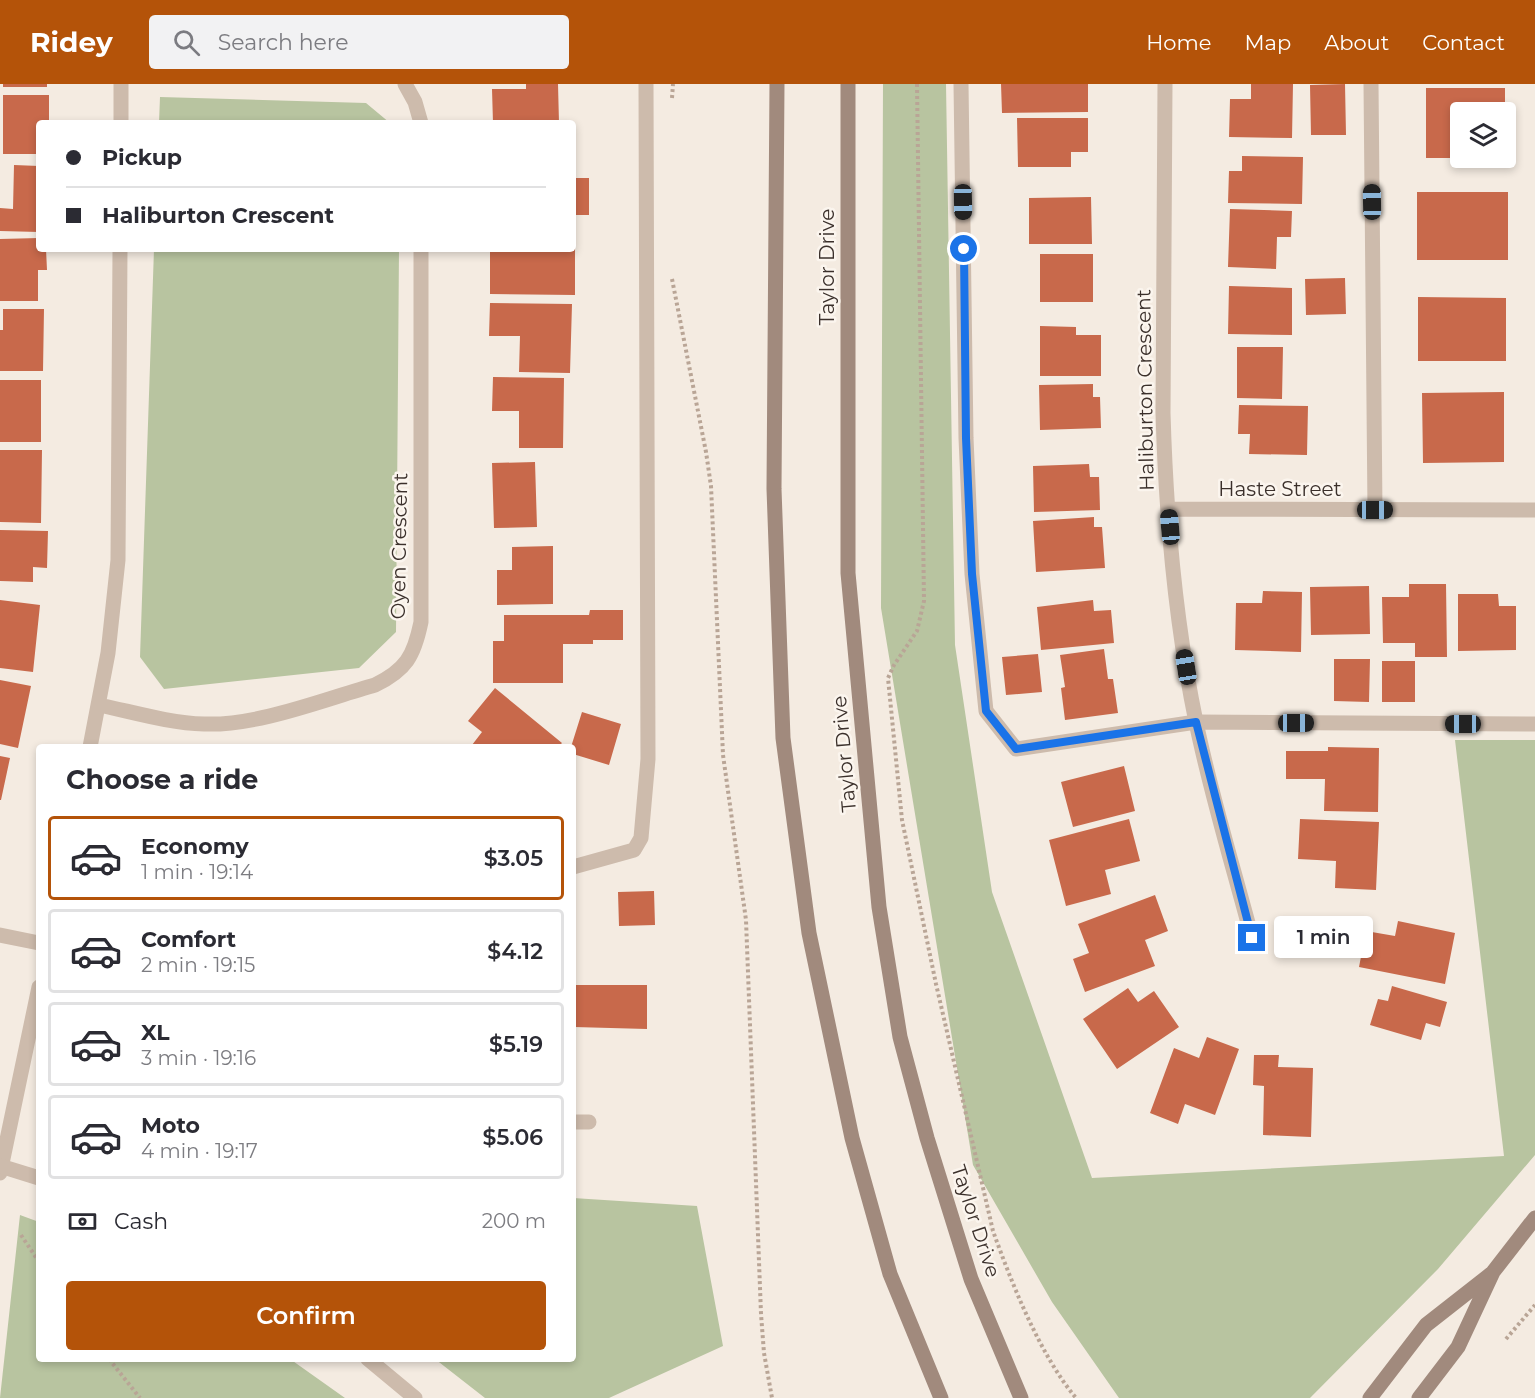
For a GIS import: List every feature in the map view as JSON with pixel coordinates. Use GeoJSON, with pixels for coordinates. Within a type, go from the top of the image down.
{"type":"FeatureCollection","features":[{"type":"Feature","properties":{"kind":"main road"},"geometry":{"type":"LineString","coordinates":[[777,84],[774,489],[783,738],[809,933],[852,1138],[890,1274],[941,1398]]}},
{"type":"Feature","properties":{"kind":"main road","name":"Taylor Drive"},"geometry":{"type":"LineString","coordinates":[[848,84],[848,573],[879,907],[900,1037],[927,1138],[971,1280],[1020,1398]]}},
{"type":"Feature","properties":{"kind":"main road"},"geometry":{"type":"LineString","coordinates":[[1419,1398],[1458,1347],[1493,1272],[1535,1218]]}},
{"type":"Feature","properties":{"kind":"main road"},"geometry":{"type":"LineString","coordinates":[[1370,1398],[1426,1325],[1493,1272]]}},
{"type":"Feature","properties":{"kind":"street"},"geometry":{"type":"LineString","coordinates":[[121,84],[121,120]]}},
{"type":"Feature","properties":{"kind":"street"},"geometry":{"type":"LineString","coordinates":[[405,84],[415,102],[419,120]]}},
{"type":"Feature","properties":{"kind":"street"},"geometry":{"type":"LineString","coordinates":[[576,866],[634,850],[641,838],[642,827],[648,759],[646,84]]}},
{"type":"Feature","properties":{"kind":"street"},"geometry":{"type":"LineString","coordinates":[[961,84],[966,438],[972,574],[986,711],[1016,749],[1196,722],[1535,724]]}},
{"type":"Feature","properties":{"kind":"street","name":"Haliburton Crescent"},"geometry":{"type":"LineString","coordinates":[[1165,84],[1163,413],[1168,509],[1178,614],[1196,722],[1252,938]]}},
{"type":"Feature","properties":{"kind":"street"},"geometry":{"type":"LineString","coordinates":[[1371,84],[1375,510]]}},
{"type":"Feature","properties":{"kind":"street"},"geometry":{"type":"LineString","coordinates":[[91,744],[108,652],[120,540],[120,252]]}},
{"type":"Feature","properties":{"kind":"street","name":"Oyen Crescent"},"geometry":{"type":"LineString","coordinates":[[99,705],[175,721],[203,724],[245,721],[375,685],[395,674],[408,662],[421,622],[421,252]]}},
{"type":"Feature","properties":{"kind":"street","name":"Haste Street"},"geometry":{"type":"LineString","coordinates":[[1168,509],[1535,510]]}},
{"type":"Feature","properties":{"kind":"street"},"geometry":{"type":"LineString","coordinates":[[0,935],[36,942]]}},
{"type":"Feature","properties":{"kind":"street"},"geometry":{"type":"LineString","coordinates":[[36,1001],[0,1168],[36,1177]]}},
{"type":"Feature","properties":{"kind":"street"},"geometry":{"type":"LineString","coordinates":[[576,1122],[589,1122]]}},
{"type":"Feature","properties":{"kind":"street"},"geometry":{"type":"LineString","coordinates":[[372,1362],[415,1398]]}},
{"type":"Feature","properties":{"kind":"path"},"geometry":{"type":"LineString","coordinates":[[672,106],[673,84]]}},
{"type":"Feature","properties":{"kind":"path"},"geometry":{"type":"LineString","coordinates":[[917,84],[924,601],[917,631],[888,678],[902,820],[936,984],[993,1231],[1002,1257],[1043,1348],[1076,1398]]}},
{"type":"Feature","properties":{"kind":"path"},"geometry":{"type":"LineString","coordinates":[[670,269],[711,486],[723,755],[746,920],[761,1314],[764,1353],[772,1398]]}},
{"type":"Feature","properties":{"kind":"path"},"geometry":{"type":"LineString","coordinates":[[21,1235],[36,1258]]}},
{"type":"Feature","properties":{"kind":"path"},"geometry":{"type":"LineString","coordinates":[[1506,1339],[1535,1305]]}},
{"type":"Feature","properties":{"kind":"path"},"geometry":{"type":"LineString","coordinates":[[112,1362],[140,1398]]}},
{"type":"Feature","properties":{"kind":"green space"},"geometry":{"type":"Polygon","coordinates":[[[883,84],[946,84],[955,645],[992,892],[1092,1178],[1504,1156],[1455,740],[1535,740],[1535,1155],[1438,1269],[1310,1398],[1119,1398],[1052,1302],[973,1165],[881,608],[883,84]]]}},
{"type":"Feature","properties":{"kind":"green space"},"geometry":{"type":"Polygon","coordinates":[[[160,97],[366,103],[386,120],[159,120],[160,97]]]}},
{"type":"Feature","properties":{"kind":"green space"},"geometry":{"type":"Polygon","coordinates":[[[154,252],[399,252],[396,632],[359,668],[164,689],[140,657],[154,252]]]}},
{"type":"Feature","properties":{"kind":"green space"},"geometry":{"type":"Polygon","coordinates":[[[576,1198],[697,1206],[723,1346],[609,1398],[485,1398],[439,1362],[576,1362],[576,1198]]]}},
{"type":"Feature","properties":{"kind":"green space"},"geometry":{"type":"Polygon","coordinates":[[[20,1215],[36,1221],[36,1362],[294,1362],[345,1398],[0,1398],[20,1215]]]}},
{"type":"Feature","properties":{"kind":"building"},"geometry":{"type":"Polygon","coordinates":[[[3,84],[47,84],[47,87],[3,87],[3,84]]]}},
{"type":"Feature","properties":{"kind":"building"},"geometry":{"type":"Polygon","coordinates":[[[526,84],[558,84],[559,120],[493,120],[492,89],[526,89],[526,84]]]}},
{"type":"Feature","properties":{"kind":"building"},"geometry":{"type":"Polygon","coordinates":[[[1001,84],[1088,84],[1088,112],[1002,113],[1001,84]]]}},
{"type":"Feature","properties":{"kind":"building"},"geometry":{"type":"Polygon","coordinates":[[[1251,84],[1293,84],[1292,138],[1229,137],[1230,99],[1251,99],[1251,84]]]}},
{"type":"Feature","properties":{"kind":"building"},"geometry":{"type":"Polygon","coordinates":[[[1345,84],[1346,135],[1311,135],[1310,85],[1345,84]]]}},
{"type":"Feature","properties":{"kind":"building"},"geometry":{"type":"Polygon","coordinates":[[[1426,88],[1505,88],[1505,102],[1450,102],[1450,158],[1426,158],[1426,88]]]}},
{"type":"Feature","properties":{"kind":"building"},"geometry":{"type":"Polygon","coordinates":[[[3,95],[49,95],[49,120],[36,120],[36,154],[3,154],[3,95]]]}},
{"type":"Feature","properties":{"kind":"building"},"geometry":{"type":"Polygon","coordinates":[[[1017,118],[1088,118],[1088,152],[1071,152],[1071,167],[1018,167],[1017,118]]]}},
{"type":"Feature","properties":{"kind":"building"},"geometry":{"type":"Polygon","coordinates":[[[1242,156],[1303,157],[1302,204],[1228,203],[1229,171],[1242,171],[1242,156]]]}},
{"type":"Feature","properties":{"kind":"building"},"geometry":{"type":"Polygon","coordinates":[[[14,165],[36,166],[36,232],[0,231],[0,208],[13,209],[14,165]]]}},
{"type":"Feature","properties":{"kind":"building"},"geometry":{"type":"Polygon","coordinates":[[[576,178],[589,178],[589,215],[576,215],[576,178]]]}},
{"type":"Feature","properties":{"kind":"building"},"geometry":{"type":"Polygon","coordinates":[[[1417,192],[1508,192],[1508,260],[1417,260],[1417,192]]]}},
{"type":"Feature","properties":{"kind":"building"},"geometry":{"type":"Polygon","coordinates":[[[1091,197],[1092,244],[1029,244],[1029,198],[1091,197]]]}},
{"type":"Feature","properties":{"kind":"building"},"geometry":{"type":"Polygon","coordinates":[[[1230,209],[1292,211],[1291,237],[1277,237],[1276,269],[1228,267],[1230,209]]]}},
{"type":"Feature","properties":{"kind":"building"},"geometry":{"type":"Polygon","coordinates":[[[36,238],[36,252],[46,252],[47,270],[38,270],[38,301],[0,301],[0,239],[36,238]]]}},
{"type":"Feature","properties":{"kind":"building"},"geometry":{"type":"Polygon","coordinates":[[[490,252],[575,252],[575,295],[490,294],[490,252]]]}},
{"type":"Feature","properties":{"kind":"building"},"geometry":{"type":"Polygon","coordinates":[[[1040,254],[1093,254],[1093,302],[1040,302],[1040,254]]]}},
{"type":"Feature","properties":{"kind":"building"},"geometry":{"type":"Polygon","coordinates":[[[1345,278],[1346,314],[1306,315],[1305,279],[1345,278]]]}},
{"type":"Feature","properties":{"kind":"building"},"geometry":{"type":"Polygon","coordinates":[[[1229,286],[1292,288],[1292,335],[1228,334],[1229,286]]]}},
{"type":"Feature","properties":{"kind":"building"},"geometry":{"type":"Polygon","coordinates":[[[1418,297],[1506,298],[1506,361],[1418,361],[1418,297]]]}},
{"type":"Feature","properties":{"kind":"building"},"geometry":{"type":"Polygon","coordinates":[[[490,303],[572,304],[570,373],[519,372],[520,336],[489,336],[490,303]]]}},
{"type":"Feature","properties":{"kind":"building"},"geometry":{"type":"Polygon","coordinates":[[[3,309],[44,309],[43,371],[0,371],[0,330],[3,330],[3,309]]]}},
{"type":"Feature","properties":{"kind":"building"},"geometry":{"type":"Polygon","coordinates":[[[1040,326],[1076,327],[1076,335],[1101,335],[1101,376],[1040,376],[1040,326]]]}},
{"type":"Feature","properties":{"kind":"building"},"geometry":{"type":"Polygon","coordinates":[[[1237,347],[1283,347],[1282,399],[1237,398],[1237,347]]]}},
{"type":"Feature","properties":{"kind":"building"},"geometry":{"type":"Polygon","coordinates":[[[493,377],[564,378],[563,448],[519,448],[519,411],[492,411],[493,377]]]}},
{"type":"Feature","properties":{"kind":"building"},"geometry":{"type":"Polygon","coordinates":[[[0,380],[41,380],[41,442],[0,442],[0,380]]]}},
{"type":"Feature","properties":{"kind":"building"},"geometry":{"type":"Polygon","coordinates":[[[1093,384],[1093,397],[1100,397],[1101,428],[1040,430],[1039,385],[1093,384]]]}},
{"type":"Feature","properties":{"kind":"building"},"geometry":{"type":"Polygon","coordinates":[[[1504,392],[1504,462],[1423,463],[1422,393],[1504,392]]]}},
{"type":"Feature","properties":{"kind":"building"},"geometry":{"type":"Polygon","coordinates":[[[1239,405],[1308,406],[1307,455],[1249,454],[1250,434],[1238,434],[1239,405]]]}},
{"type":"Feature","properties":{"kind":"building"},"geometry":{"type":"Polygon","coordinates":[[[0,450],[42,450],[41,523],[0,522],[0,450]]]}},
{"type":"Feature","properties":{"kind":"building"},"geometry":{"type":"Polygon","coordinates":[[[535,462],[537,527],[494,528],[492,463],[535,462]]]}},
{"type":"Feature","properties":{"kind":"building"},"geometry":{"type":"Polygon","coordinates":[[[1089,464],[1090,477],[1099,477],[1100,510],[1034,512],[1033,466],[1089,464]]]}},
{"type":"Feature","properties":{"kind":"building"},"geometry":{"type":"Polygon","coordinates":[[[1094,517],[1094,527],[1102,527],[1105,568],[1036,572],[1033,521],[1094,517]]]}},
{"type":"Feature","properties":{"kind":"building"},"geometry":{"type":"Polygon","coordinates":[[[0,530],[48,531],[47,568],[33,567],[33,582],[0,581],[0,530]]]}},
{"type":"Feature","properties":{"kind":"building"},"geometry":{"type":"Polygon","coordinates":[[[553,546],[553,604],[497,605],[497,570],[512,570],[512,547],[553,546]]]}},
{"type":"Feature","properties":{"kind":"building"},"geometry":{"type":"Polygon","coordinates":[[[1409,584],[1446,584],[1447,657],[1415,657],[1415,643],[1383,643],[1382,597],[1409,597],[1409,584]]]}},
{"type":"Feature","properties":{"kind":"building"},"geometry":{"type":"Polygon","coordinates":[[[1369,586],[1370,634],[1311,635],[1310,587],[1369,586]]]}},
{"type":"Feature","properties":{"kind":"building"},"geometry":{"type":"Polygon","coordinates":[[[1263,591],[1302,592],[1301,652],[1235,650],[1236,603],[1262,603],[1263,591]]]}},
{"type":"Feature","properties":{"kind":"building"},"geometry":{"type":"Polygon","coordinates":[[[1458,594],[1498,594],[1499,606],[1516,606],[1516,650],[1458,651],[1458,594]]]}},
{"type":"Feature","properties":{"kind":"building"},"geometry":{"type":"Polygon","coordinates":[[[0,600],[40,605],[33,672],[0,668],[0,600]]]}},
{"type":"Feature","properties":{"kind":"building"},"geometry":{"type":"Polygon","coordinates":[[[1093,600],[1094,611],[1111,610],[1114,643],[1041,650],[1037,607],[1093,600]]]}},
{"type":"Feature","properties":{"kind":"building"},"geometry":{"type":"Polygon","coordinates":[[[590,610],[623,610],[623,640],[593,640],[593,644],[563,644],[563,683],[493,683],[493,641],[504,641],[504,615],[589,615],[590,610]]]}},
{"type":"Feature","properties":{"kind":"building"},"geometry":{"type":"Polygon","coordinates":[[[1104,649],[1108,679],[1113,679],[1118,713],[1065,720],[1061,688],[1065,687],[1060,655],[1104,649]]]}},
{"type":"Feature","properties":{"kind":"building"},"geometry":{"type":"Polygon","coordinates":[[[1038,654],[1042,692],[1006,695],[1002,657],[1038,654]]]}},
{"type":"Feature","properties":{"kind":"building"},"geometry":{"type":"Polygon","coordinates":[[[1334,659],[1370,659],[1369,702],[1334,701],[1334,659]]]}},
{"type":"Feature","properties":{"kind":"building"},"geometry":{"type":"Polygon","coordinates":[[[1382,661],[1415,661],[1415,702],[1382,702],[1382,661]]]}},
{"type":"Feature","properties":{"kind":"building"},"geometry":{"type":"Polygon","coordinates":[[[0,680],[31,686],[18,748],[0,744],[0,680]]]}},
{"type":"Feature","properties":{"kind":"building"},"geometry":{"type":"Polygon","coordinates":[[[495,688],[562,743],[473,744],[482,732],[468,721],[495,688]]]}},
{"type":"Feature","properties":{"kind":"building"},"geometry":{"type":"Polygon","coordinates":[[[582,712],[621,724],[609,765],[576,755],[576,744],[572,744],[582,712]]]}},
{"type":"Feature","properties":{"kind":"building"},"geometry":{"type":"Polygon","coordinates":[[[1328,747],[1379,748],[1378,812],[1324,811],[1325,779],[1286,779],[1286,751],[1328,751],[1328,747]]]}},
{"type":"Feature","properties":{"kind":"building"},"geometry":{"type":"Polygon","coordinates":[[[0,756],[10,758],[1,800],[0,800],[0,756]]]}},
{"type":"Feature","properties":{"kind":"building"},"geometry":{"type":"Polygon","coordinates":[[[1124,766],[1135,811],[1073,827],[1061,782],[1124,766]]]}},
{"type":"Feature","properties":{"kind":"building"},"geometry":{"type":"Polygon","coordinates":[[[1129,819],[1140,861],[1105,870],[1111,894],[1066,906],[1049,840],[1129,819]]]}},
{"type":"Feature","properties":{"kind":"building"},"geometry":{"type":"Polygon","coordinates":[[[1300,819],[1379,822],[1376,890],[1335,888],[1336,861],[1298,859],[1300,819]]]}},
{"type":"Feature","properties":{"kind":"building"},"geometry":{"type":"Polygon","coordinates":[[[654,891],[655,925],[619,926],[618,892],[654,891]]]}},
{"type":"Feature","properties":{"kind":"building"},"geometry":{"type":"Polygon","coordinates":[[[1155,895],[1168,931],[1145,940],[1155,966],[1085,992],[1073,959],[1089,953],[1078,924],[1155,895]]]}},
{"type":"Feature","properties":{"kind":"building"},"geometry":{"type":"Polygon","coordinates":[[[1398,921],[1455,933],[1445,984],[1359,967],[1366,931],[1395,936],[1398,921]]]}},
{"type":"Feature","properties":{"kind":"building"},"geometry":{"type":"Polygon","coordinates":[[[576,985],[647,985],[647,1029],[576,1027],[576,985]]]}},
{"type":"Feature","properties":{"kind":"building"},"geometry":{"type":"Polygon","coordinates":[[[1392,986],[1447,1002],[1440,1027],[1426,1023],[1421,1040],[1370,1025],[1378,999],[1388,1001],[1392,986]]]}},
{"type":"Feature","properties":{"kind":"building"},"geometry":{"type":"Polygon","coordinates":[[[1128,988],[1138,1002],[1154,991],[1179,1027],[1117,1069],[1083,1019],[1128,988]]]}},
{"type":"Feature","properties":{"kind":"building"},"geometry":{"type":"Polygon","coordinates":[[[1207,1037],[1239,1049],[1215,1115],[1185,1104],[1178,1124],[1150,1113],[1174,1048],[1199,1058],[1207,1037]]]}},
{"type":"Feature","properties":{"kind":"building"},"geometry":{"type":"Polygon","coordinates":[[[1254,1055],[1279,1055],[1278,1067],[1313,1068],[1311,1137],[1263,1135],[1264,1086],[1253,1085],[1254,1055]]]}},
{"type":"Feature","properties":{"kind":"route"},"geometry":{"type":"LineString","coordinates":[[964,249],[966,438],[972,574],[986,711],[1016,749],[1196,722],[1252,938]]}}]}
